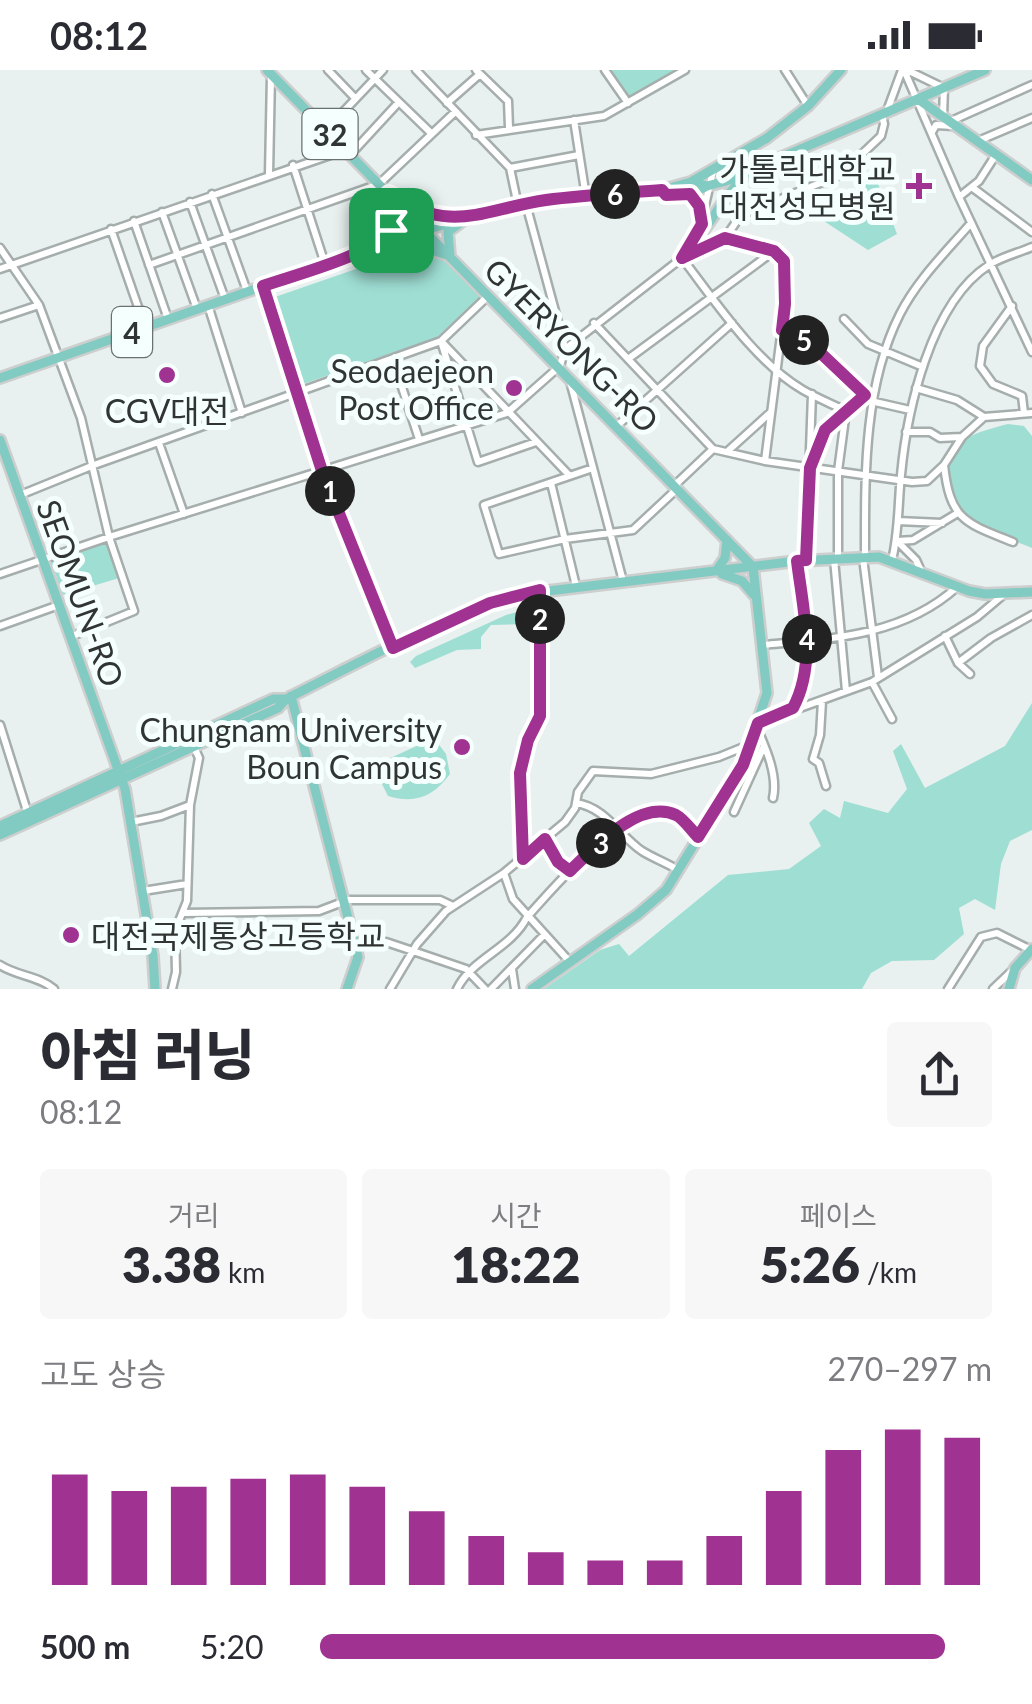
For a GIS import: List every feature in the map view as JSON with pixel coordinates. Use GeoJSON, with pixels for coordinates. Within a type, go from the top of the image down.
{"type":"FeatureCollection","features":[{"type":"Feature","properties":{"kind":"main road"},"geometry":{"type":"LineString","coordinates":[[690,188],[752,149],[808,106],[841,70]]}},
{"type":"Feature","properties":{"kind":"main road"},"geometry":{"type":"LineString","coordinates":[[424,230],[522,205],[662,190],[666,195],[708,186],[944,88],[960,75],[986,70]]}},
{"type":"Feature","properties":{"kind":"main road","name":"GYERYONG-RO"},"geometry":{"type":"LineString","coordinates":[[271,71],[754,566]]}},
{"type":"Feature","properties":{"kind":"main road"},"geometry":{"type":"LineString","coordinates":[[918,99],[1032,180]]}},
{"type":"Feature","properties":{"kind":"main road"},"geometry":{"type":"LineString","coordinates":[[692,245],[707,229],[728,192],[751,170]]}},
{"type":"Feature","properties":{"kind":"main road"},"geometry":{"type":"LineString","coordinates":[[389,194],[422,214],[476,216]]}},
{"type":"Feature","properties":{"kind":"main road"},"geometry":{"type":"LineString","coordinates":[[372,247],[397,220],[389,194]]}},
{"type":"Feature","properties":{"kind":"main road"},"geometry":{"type":"LineString","coordinates":[[372,247],[422,247],[450,256],[448,232],[476,216]]}},
{"type":"Feature","properties":{"kind":"main road","name":"4"},"geometry":{"type":"LineString","coordinates":[[0,378],[424,230]]}},
{"type":"Feature","properties":{"kind":"main road"},"geometry":{"type":"LineString","coordinates":[[263,286],[322,471],[393,648]]}},
{"type":"Feature","properties":{"kind":"main road","name":"SEOMUN-RO"},"geometry":{"type":"LineString","coordinates":[[0,440],[121,776],[143,891],[155,989]]}},
{"type":"Feature","properties":{"kind":"main road"},"geometry":{"type":"LineString","coordinates":[[715,572],[727,551],[726,537]]}},
{"type":"Feature","properties":{"kind":"main road"},"geometry":{"type":"LineString","coordinates":[[121,776],[278,708],[288,698],[490,603],[540,590],[864,557],[892,560],[985,594],[1032,592]]}},
{"type":"Feature","properties":{"kind":"main road"},"geometry":{"type":"LineString","coordinates":[[532,989],[666,890],[743,765],[767,693],[754,566]]}},
{"type":"Feature","properties":{"kind":"main road"},"geometry":{"type":"LineString","coordinates":[[715,572],[742,581],[755,596]]}},
{"type":"Feature","properties":{"kind":"main road"},"geometry":{"type":"LineString","coordinates":[[0,835],[273,699],[288,698]]}},
{"type":"Feature","properties":{"kind":"main road"},"geometry":{"type":"LineString","coordinates":[[288,698],[356,947],[358,958],[347,989]]}},
{"type":"Feature","properties":{"kind":"main road"},"geometry":{"type":"LineString","coordinates":[[0,826],[27,819]]}},
{"type":"Feature","properties":{"kind":"main road"},"geometry":{"type":"LineString","coordinates":[[1010,989],[1015,968],[1032,949]]}},
{"type":"Feature","properties":{"kind":"street"},"geometry":{"type":"LineString","coordinates":[[328,70],[354,98]]}},
{"type":"Feature","properties":{"kind":"street"},"geometry":{"type":"LineString","coordinates":[[366,70],[432,134]]}},
{"type":"Feature","properties":{"kind":"street"},"geometry":{"type":"LineString","coordinates":[[326,130],[383,70]]}},
{"type":"Feature","properties":{"kind":"street"},"geometry":{"type":"LineString","coordinates":[[416,70],[510,168],[565,348],[564,370],[624,582]]}},
{"type":"Feature","properties":{"kind":"street"},"geometry":{"type":"LineString","coordinates":[[605,70],[628,104]]}},
{"type":"Feature","properties":{"kind":"street"},"geometry":{"type":"LineString","coordinates":[[476,135],[604,116],[685,70]]}},
{"type":"Feature","properties":{"kind":"street"},"geometry":{"type":"LineString","coordinates":[[786,70],[808,106]]}},
{"type":"Feature","properties":{"kind":"street"},"geometry":{"type":"LineString","coordinates":[[904,70],[944,88],[950,121]]}},
{"type":"Feature","properties":{"kind":"street"},"geometry":{"type":"LineString","coordinates":[[904,70],[1032,352]]}},
{"type":"Feature","properties":{"kind":"street"},"geometry":{"type":"LineString","coordinates":[[565,348],[682,258],[725,238],[741,215],[840,175],[882,136],[884,112],[904,70]]}},
{"type":"Feature","properties":{"kind":"street","name":"GYERYONG-RO"},"geometry":{"type":"LineString","coordinates":[[269,174],[271,71]]}},
{"type":"Feature","properties":{"kind":"street"},"geometry":{"type":"LineString","coordinates":[[447,104],[478,72],[508,102],[507,128]]}},
{"type":"Feature","properties":{"kind":"street"},"geometry":{"type":"LineString","coordinates":[[932,134],[936,125],[1032,86]]}},
{"type":"Feature","properties":{"kind":"street"},"geometry":{"type":"LineString","coordinates":[[0,269],[293,165],[348,152],[398,103]]}},
{"type":"Feature","properties":{"kind":"street"},"geometry":{"type":"LineString","coordinates":[[150,265],[379,184],[456,112]]}},
{"type":"Feature","properties":{"kind":"street"},"geometry":{"type":"LineString","coordinates":[[977,142],[1032,118]]}},
{"type":"Feature","properties":{"kind":"street"},"geometry":{"type":"LineString","coordinates":[[574,120],[586,197]]}},
{"type":"Feature","properties":{"kind":"street"},"geometry":{"type":"LineString","coordinates":[[510,168],[579,156]]}},
{"type":"Feature","properties":{"kind":"street"},"geometry":{"type":"LineString","coordinates":[[959,197],[973,188],[995,156]]}},
{"type":"Feature","properties":{"kind":"street"},"geometry":{"type":"LineString","coordinates":[[293,165],[325,264]]}},
{"type":"Feature","properties":{"kind":"street"},"geometry":{"type":"LineString","coordinates":[[682,258],[702,224],[713,171]]}},
{"type":"Feature","properties":{"kind":"street"},"geometry":{"type":"LineString","coordinates":[[690,188],[702,224]]}},
{"type":"Feature","properties":{"kind":"street"},"geometry":{"type":"LineString","coordinates":[[973,188],[1032,232]]}},
{"type":"Feature","properties":{"kind":"street"},"geometry":{"type":"LineString","coordinates":[[212,194],[248,291]]}},
{"type":"Feature","properties":{"kind":"street"},"geometry":{"type":"LineString","coordinates":[[190,202],[225,299]]}},
{"type":"Feature","properties":{"kind":"street"},"geometry":{"type":"LineString","coordinates":[[162,212],[197,309]]}},
{"type":"Feature","properties":{"kind":"street"},"geometry":{"type":"LineString","coordinates":[[134,221],[168,319]]}},
{"type":"Feature","properties":{"kind":"street"},"geometry":{"type":"LineString","coordinates":[[892,718],[875,680],[864,557],[865,476],[874,402],[884,353],[900,314],[916,288],[971,223]]}},
{"type":"Feature","properties":{"kind":"street"},"geometry":{"type":"LineString","coordinates":[[111,230],[145,327]]}},
{"type":"Feature","properties":{"kind":"street"},"geometry":{"type":"LineString","coordinates":[[725,238],[774,251],[784,261],[785,304],[765,461]]}},
{"type":"Feature","properties":{"kind":"street"},"geometry":{"type":"LineString","coordinates":[[892,560],[897,542],[906,432],[922,367],[952,308],[990,264],[1032,247]]}},
{"type":"Feature","properties":{"kind":"street"},"geometry":{"type":"LineString","coordinates":[[0,248],[39,305],[81,418],[110,537],[134,611],[70,637]]}},
{"type":"Feature","properties":{"kind":"street"},"geometry":{"type":"LineString","coordinates":[[628,359],[774,251]]}},
{"type":"Feature","properties":{"kind":"street"},"geometry":{"type":"LineString","coordinates":[[682,258],[732,323],[776,369],[846,411]]}},
{"type":"Feature","properties":{"kind":"street"},"geometry":{"type":"LineString","coordinates":[[20,494],[442,340],[488,296]]}},
{"type":"Feature","properties":{"kind":"street"},"geometry":{"type":"LineString","coordinates":[[0,318],[39,305]]}},
{"type":"Feature","properties":{"kind":"street"},"geometry":{"type":"LineString","coordinates":[[208,305],[242,413]]}},
{"type":"Feature","properties":{"kind":"street"},"geometry":{"type":"LineString","coordinates":[[594,322],[713,449],[810,468],[927,481],[944,466],[962,437],[984,417],[1028,413],[1022,396],[993,384],[980,366],[983,346],[1012,306]]}},
{"type":"Feature","properties":{"kind":"street"},"geometry":{"type":"LineString","coordinates":[[844,318],[868,344],[922,367]]}},
{"type":"Feature","properties":{"kind":"street"},"geometry":{"type":"LineString","coordinates":[[618,425],[732,323]]}},
{"type":"Feature","properties":{"kind":"street"},"geometry":{"type":"LineString","coordinates":[[782,330],[808,341],[874,402],[910,410]]}},
{"type":"Feature","properties":{"kind":"street"},"geometry":{"type":"LineString","coordinates":[[442,340],[569,475]]}},
{"type":"Feature","properties":{"kind":"street"},"geometry":{"type":"LineString","coordinates":[[442,340],[478,462],[536,442]]}},
{"type":"Feature","properties":{"kind":"street"},"geometry":{"type":"LineString","coordinates":[[392,360],[419,439]]}},
{"type":"Feature","properties":{"kind":"street"},"geometry":{"type":"LineString","coordinates":[[0,574],[507,413],[564,370]]}},
{"type":"Feature","properties":{"kind":"street"},"geometry":{"type":"LineString","coordinates":[[916,388],[957,400],[984,417]]}},
{"type":"Feature","properties":{"kind":"street"},"geometry":{"type":"LineString","coordinates":[[793,708],[804,688],[807,641],[801,561],[812,394]]}},
{"type":"Feature","properties":{"kind":"street"},"geometry":{"type":"LineString","coordinates":[[810,468],[825,430],[865,395]]}},
{"type":"Feature","properties":{"kind":"street"},"geometry":{"type":"LineString","coordinates":[[846,411],[838,471],[836,559],[846,692]]}},
{"type":"Feature","properties":{"kind":"street"},"geometry":{"type":"LineString","coordinates":[[728,451],[772,412]]}},
{"type":"Feature","properties":{"kind":"street"},"geometry":{"type":"LineString","coordinates":[[906,432],[962,437]]}},
{"type":"Feature","properties":{"kind":"street"},"geometry":{"type":"LineString","coordinates":[[159,443],[184,514]]}},
{"type":"Feature","properties":{"kind":"street"},"geometry":{"type":"LineString","coordinates":[[593,468],[484,505],[500,554],[633,530],[713,449]]}},
{"type":"Feature","properties":{"kind":"street"},"geometry":{"type":"LineString","coordinates":[[944,466],[956,514],[1013,542]]}},
{"type":"Feature","properties":{"kind":"street"},"geometry":{"type":"LineString","coordinates":[[551,484],[576,586]]}},
{"type":"Feature","properties":{"kind":"street"},"geometry":{"type":"LineString","coordinates":[[897,542],[913,540],[956,514]]}},
{"type":"Feature","properties":{"kind":"street"},"geometry":{"type":"LineString","coordinates":[[898,522],[943,523]]}},
{"type":"Feature","properties":{"kind":"street"},"geometry":{"type":"LineString","coordinates":[[897,542],[916,560],[921,572]]}},
{"type":"Feature","properties":{"kind":"street"},"geometry":{"type":"LineString","coordinates":[[761,645],[891,627],[945,598],[958,586]]}},
{"type":"Feature","properties":{"kind":"street"},"geometry":{"type":"LineString","coordinates":[[523,859],[520,773],[528,740],[540,716],[540,590]]}},
{"type":"Feature","properties":{"kind":"street"},"geometry":{"type":"LineString","coordinates":[[773,798],[758,726],[793,708],[875,680],[976,617],[1004,594]]}},
{"type":"Feature","properties":{"kind":"street"},"geometry":{"type":"LineString","coordinates":[[0,626],[59,605]]}},
{"type":"Feature","properties":{"kind":"street"},"geometry":{"type":"LineString","coordinates":[[958,663],[991,638],[1032,615]]}},
{"type":"Feature","properties":{"kind":"street"},"geometry":{"type":"LineString","coordinates":[[945,636],[958,663],[970,674]]}},
{"type":"Feature","properties":{"kind":"street"},"geometry":{"type":"LineString","coordinates":[[822,701],[814,759],[826,786]]}},
{"type":"Feature","properties":{"kind":"street"},"geometry":{"type":"LineString","coordinates":[[0,728],[27,819]]}},
{"type":"Feature","properties":{"kind":"street"},"geometry":{"type":"LineString","coordinates":[[390,989],[413,951],[453,906],[523,859],[565,822],[592,771],[651,774],[718,758],[752,743]]}},
{"type":"Feature","properties":{"kind":"street"},"geometry":{"type":"LineString","coordinates":[[734,812],[764,746]]}},
{"type":"Feature","properties":{"kind":"street"},"geometry":{"type":"LineString","coordinates":[[172,989],[176,972],[174,931],[184,913],[190,804],[199,758],[194,747]]}},
{"type":"Feature","properties":{"kind":"street"},"geometry":{"type":"LineString","coordinates":[[576,803],[617,825],[640,850],[678,870]]}},
{"type":"Feature","properties":{"kind":"street"},"geometry":{"type":"LineString","coordinates":[[131,822],[161,816],[190,804]]}},
{"type":"Feature","properties":{"kind":"street"},"geometry":{"type":"LineString","coordinates":[[456,989],[466,970],[519,933],[527,917],[617,825],[668,813],[679,816],[698,837]]}},
{"type":"Feature","properties":{"kind":"street"},"geometry":{"type":"LineString","coordinates":[[545,839],[558,862],[570,871]]}},
{"type":"Feature","properties":{"kind":"street"},"geometry":{"type":"LineString","coordinates":[[504,873],[513,898],[570,963]]}},
{"type":"Feature","properties":{"kind":"street"},"geometry":{"type":"LineString","coordinates":[[143,891],[187,884]]}},
{"type":"Feature","properties":{"kind":"street"},"geometry":{"type":"LineString","coordinates":[[184,913],[319,912],[348,900],[440,900],[453,906]]}},
{"type":"Feature","properties":{"kind":"street"},"geometry":{"type":"LineString","coordinates":[[948,989],[981,937],[998,933],[1032,949]]}},
{"type":"Feature","properties":{"kind":"street"},"geometry":{"type":"LineString","coordinates":[[356,947],[386,942],[466,970],[488,989],[544,935]]}},
{"type":"Feature","properties":{"kind":"street"},"geometry":{"type":"LineString","coordinates":[[512,968],[515,989]]}},
{"type":"Feature","properties":{"kind":"street"},"geometry":{"type":"LineString","coordinates":[[993,989],[1015,968]]}},
{"type":"Feature","properties":{"kind":"street"},"geometry":{"type":"LineString","coordinates":[[2,970],[46,982],[54,989]]}},
{"type":"Feature","properties":{"kind":"green space"},"geometry":{"type":"Polygon","coordinates":[[[610,70],[677,70],[629,97],[610,70]]]}},
{"type":"Feature","properties":{"kind":"green space"},"geometry":{"type":"Polygon","coordinates":[[[868,178],[877,181],[897,234],[868,250],[807,210],[842,196],[848,201],[868,178]]]}},
{"type":"Feature","properties":{"kind":"green space"},"geometry":{"type":"Polygon","coordinates":[[[405,252],[441,259],[481,297],[436,338],[303,384],[275,297],[405,252]]]}},
{"type":"Feature","properties":{"kind":"green space"},"geometry":{"type":"Polygon","coordinates":[[[1008,424],[1024,426],[1032,436],[1032,548],[977,523],[958,508],[950,491],[948,468],[956,448],[973,435],[1008,424]]]}},
{"type":"Feature","properties":{"kind":"green space"},"geometry":{"type":"Polygon","coordinates":[[[108,542],[119,578],[63,595],[51,562],[108,542]]]}},
{"type":"Feature","properties":{"kind":"green space"},"geometry":{"type":"Polygon","coordinates":[[[531,608],[531,624],[491,625],[481,637],[481,649],[457,650],[415,668],[410,662],[506,615],[531,608]]]}},
{"type":"Feature","properties":{"kind":"green space"},"geometry":{"type":"Polygon","coordinates":[[[1032,703],[1032,830],[1010,841],[1001,864],[995,910],[975,899],[959,908],[964,934],[934,960],[892,961],[871,973],[862,989],[544,989],[600,950],[619,944],[629,956],[728,875],[789,869],[821,846],[809,823],[824,809],[840,818],[844,801],[888,813],[907,789],[893,751],[901,744],[925,788],[1005,746],[1032,703]]]}},
{"type":"Feature","properties":{"kind":"green space"},"geometry":{"type":"Polygon","coordinates":[[[434,738],[446,754],[450,774],[423,797],[388,796],[373,766],[434,738]]]}},
{"type":"Feature","properties":{"kind":"place","name":"가톨릭대학교 대전성모병원"},"geometry":{"type":"Point","coordinates":[919,186]}},
{"type":"Feature","properties":{"kind":"place","name":"CGV대전"},"geometry":{"type":"Point","coordinates":[167,375]}},
{"type":"Feature","properties":{"kind":"place","name":"Seodaejeon Post Office"},"geometry":{"type":"Point","coordinates":[514,388]}},
{"type":"Feature","properties":{"kind":"place","name":"Chungnam University Boun Campus"},"geometry":{"type":"Point","coordinates":[462,747]}},
{"type":"Feature","properties":{"kind":"place","name":"대전국제통상고등학교"},"geometry":{"type":"Point","coordinates":[71,935]}},
{"type":"Feature","properties":{"kind":"route"},"geometry":{"type":"LineString","coordinates":[[662,190],[666,195],[690,194],[699,206],[702,224],[682,258],[725,238],[774,251],[784,261],[782,330],[808,341],[865,395],[825,430],[810,468],[806,560],[797,561],[807,641],[804,688],[793,708],[758,723],[743,765],[698,837],[679,816],[655,814],[617,825],[607,839],[570,871],[558,862],[545,839],[523,859],[520,773],[528,740],[540,716],[540,590],[490,603],[393,648],[322,471],[263,286],[372,247],[391,230],[397,214],[389,194],[422,214],[476,216],[544,200],[662,190]]}}]}
